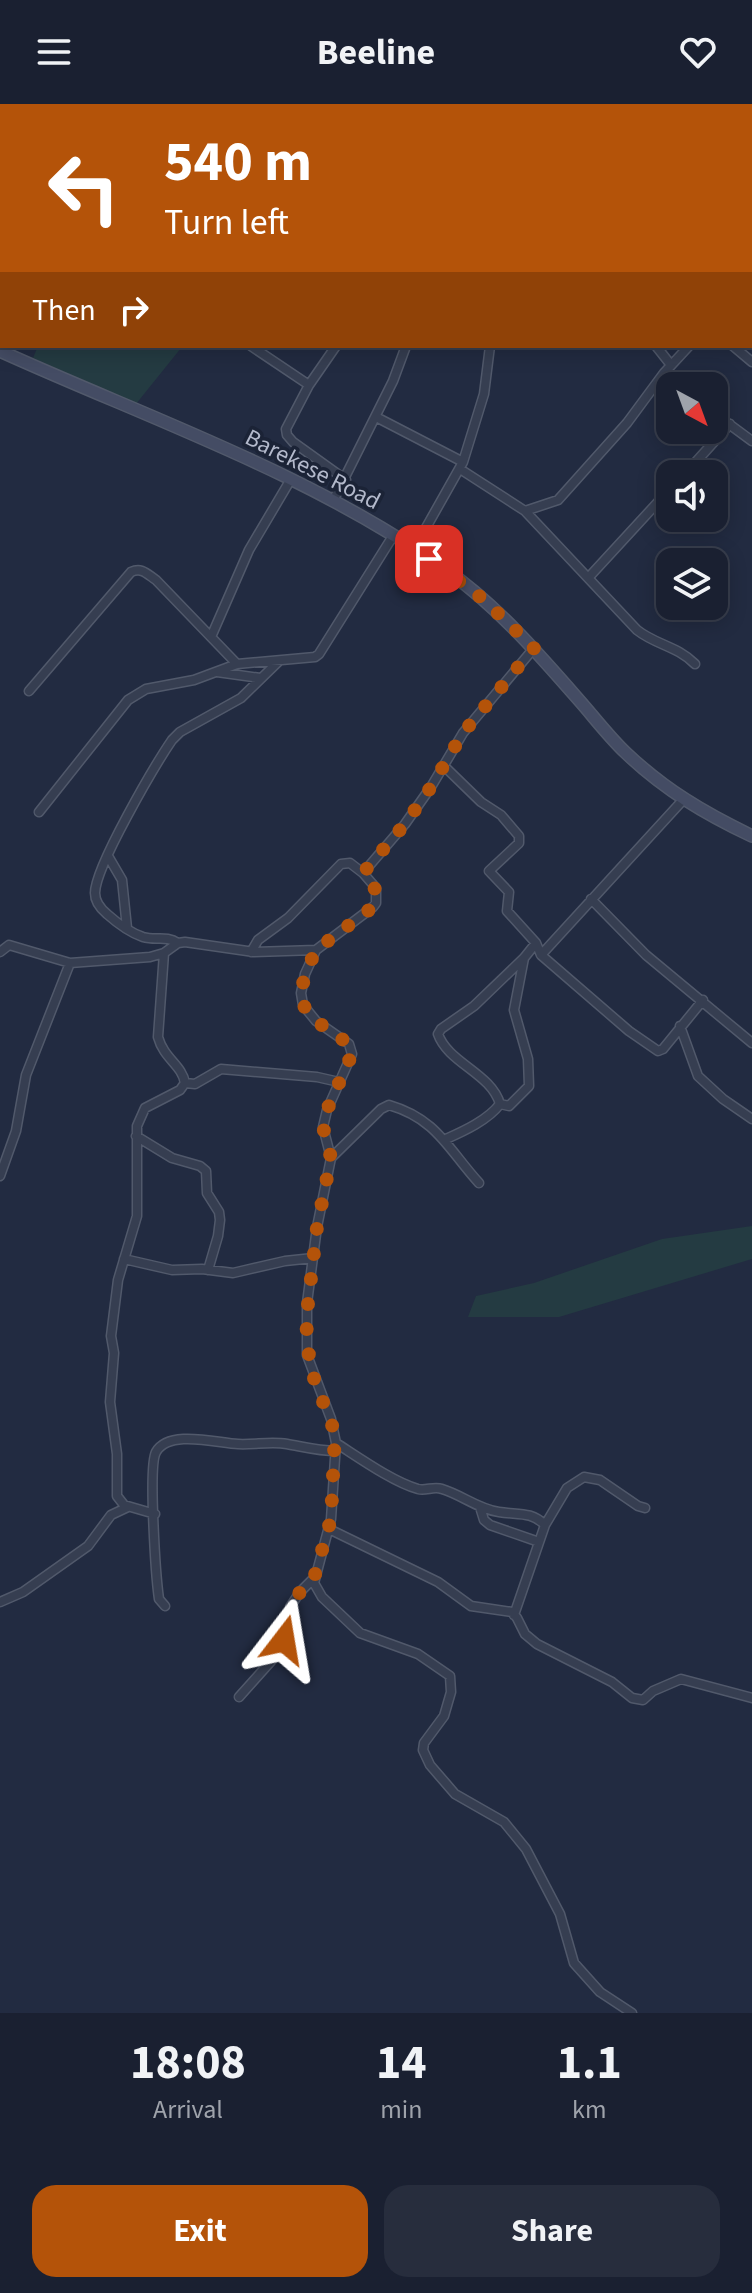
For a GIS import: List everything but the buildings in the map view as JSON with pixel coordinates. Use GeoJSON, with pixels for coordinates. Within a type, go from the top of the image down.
{"type":"FeatureCollection","features":[{"type":"Feature","properties":{"kind":"main road","name":"Barekese Road"},"geometry":{"type":"LineString","coordinates":[[0,351],[334,499],[414,549],[483,599],[534,648],[625,752],[683,800],[752,836]]}},
{"type":"Feature","properties":{"kind":"street"},"geometry":{"type":"LineString","coordinates":[[254,348],[309,385]]}},
{"type":"Feature","properties":{"kind":"street"},"geometry":{"type":"LineString","coordinates":[[335,348],[309,385],[286,429],[293,442],[346,480]]}},
{"type":"Feature","properties":{"kind":"street"},"geometry":{"type":"LineString","coordinates":[[334,499],[376,417],[405,348]]}},
{"type":"Feature","properties":{"kind":"street"},"geometry":{"type":"LineString","coordinates":[[414,549],[461,465],[484,394],[490,348]]}},
{"type":"Feature","properties":{"kind":"street"},"geometry":{"type":"LineString","coordinates":[[658,348],[671,365]]}},
{"type":"Feature","properties":{"kind":"street"},"geometry":{"type":"LineString","coordinates":[[665,372],[687,348]]}},
{"type":"Feature","properties":{"kind":"street"},"geometry":{"type":"LineString","coordinates":[[735,348],[752,362]]}},
{"type":"Feature","properties":{"kind":"street"},"geometry":{"type":"LineString","coordinates":[[525,511],[558,500],[627,423],[656,384]]}},
{"type":"Feature","properties":{"kind":"street"},"geometry":{"type":"LineString","coordinates":[[376,417],[461,465],[525,511],[644,636],[672,646],[695,664]]}},
{"type":"Feature","properties":{"kind":"street"},"geometry":{"type":"LineString","coordinates":[[698,460],[730,424],[752,441]]}},
{"type":"Feature","properties":{"kind":"street"},"geometry":{"type":"LineString","coordinates":[[211,637],[249,550],[291,479]]}},
{"type":"Feature","properties":{"kind":"street"},"geometry":{"type":"LineString","coordinates":[[589,577],[656,504]]}},
{"type":"Feature","properties":{"kind":"street"},"geometry":{"type":"LineString","coordinates":[[39,812],[89,747],[137,693],[237,664],[315,657],[319,654],[393,536]]}},
{"type":"Feature","properties":{"kind":"street"},"geometry":{"type":"LineString","coordinates":[[29,691],[131,572],[137,570],[156,580],[237,664]]}},
{"type":"Feature","properties":{"kind":"street"},"geometry":{"type":"LineString","coordinates":[[363,873],[405,824],[463,733],[534,648]]}},
{"type":"Feature","properties":{"kind":"street"},"geometry":{"type":"LineString","coordinates":[[280,660],[241,698],[180,732],[172,740],[108,856],[95,894],[98,905],[106,914],[142,937],[167,938],[178,943],[208,944],[251,952],[316,950]]}},
{"type":"Feature","properties":{"kind":"street"},"geometry":{"type":"LineString","coordinates":[[217,672],[260,678]]}},
{"type":"Feature","properties":{"kind":"street"},"geometry":{"type":"LineString","coordinates":[[444,766],[481,802],[501,815],[519,836],[519,843],[489,871],[511,895],[507,911],[536,943],[541,955],[629,1031],[658,1051],[663,1049],[703,1000]]}},
{"type":"Feature","properties":{"kind":"street"},"geometry":{"type":"LineString","coordinates":[[541,955],[683,800]]}},
{"type":"Feature","properties":{"kind":"street"},"geometry":{"type":"LineString","coordinates":[[108,856],[122,880],[127,928]]}},
{"type":"Feature","properties":{"kind":"street"},"geometry":{"type":"LineString","coordinates":[[251,952],[258,940],[288,918],[341,864],[350,863],[376,888],[376,903],[316,950],[305,974],[302,999],[316,1021],[352,1048],[351,1059],[323,1127],[331,1158],[307,1303],[307,1355],[331,1419],[336,1447],[329,1529],[314,1578],[315,1588],[349,1625],[371,1638],[418,1654],[450,1676],[451,1692],[444,1716],[424,1743],[423,1750],[430,1765],[455,1794],[504,1822],[526,1849],[560,1914],[574,1963],[600,1992],[632,2013]]}},
{"type":"Feature","properties":{"kind":"street"},"geometry":{"type":"LineString","coordinates":[[591,899],[646,955],[752,1043]]}},
{"type":"Feature","properties":{"kind":"street"},"geometry":{"type":"LineString","coordinates":[[0,952],[9,945],[70,963],[164,953],[178,943]]}},
{"type":"Feature","properties":{"kind":"street"},"geometry":{"type":"LineString","coordinates":[[500,1104],[493,1090],[443,1044],[438,1034],[448,1023],[474,1006],[536,943]]}},
{"type":"Feature","properties":{"kind":"street"},"geometry":{"type":"LineString","coordinates":[[164,953],[158,1037],[161,1050],[183,1076],[185,1083]]}},
{"type":"Feature","properties":{"kind":"street"},"geometry":{"type":"LineString","coordinates":[[500,1104],[509,1106],[531,1083],[523,1034],[514,1010],[524,958]]}},
{"type":"Feature","properties":{"kind":"street"},"geometry":{"type":"LineString","coordinates":[[1,1171],[16,1131],[26,1075],[70,963]]}},
{"type":"Feature","properties":{"kind":"street"},"geometry":{"type":"LineString","coordinates":[[680,1026],[698,1076],[723,1099],[752,1119]]}},
{"type":"Feature","properties":{"kind":"street"},"geometry":{"type":"LineString","coordinates":[[185,1083],[195,1084],[214,1070],[221,1069],[317,1077],[339,1082]]}},
{"type":"Feature","properties":{"kind":"street"},"geometry":{"type":"LineString","coordinates":[[155,1514],[128,1507],[117,1496],[117,1454],[110,1402],[114,1353],[111,1336],[118,1280],[137,1216],[137,1126],[145,1108],[180,1090],[185,1083]]}},
{"type":"Feature","properties":{"kind":"street"},"geometry":{"type":"LineString","coordinates":[[446,1139],[472,1126],[500,1104]]}},
{"type":"Feature","properties":{"kind":"street"},"geometry":{"type":"LineString","coordinates":[[331,1158],[381,1109],[389,1105],[423,1120],[446,1139],[461,1164],[479,1183]]}},
{"type":"Feature","properties":{"kind":"street"},"geometry":{"type":"LineString","coordinates":[[136,1136],[172,1158],[200,1166],[206,1171],[205,1189],[219,1212],[220,1220],[208,1270]]}},
{"type":"Feature","properties":{"kind":"street"},"geometry":{"type":"LineString","coordinates":[[124,1259],[172,1270],[233,1273],[313,1258]]}},
{"type":"Feature","properties":{"kind":"street"},"geometry":{"type":"LineString","coordinates":[[165,1606],[159,1599],[153,1544],[153,1466],[156,1452],[165,1443],[177,1440],[286,1444],[318,1451],[336,1447],[419,1489],[438,1487],[480,1507],[501,1513],[535,1516],[545,1525]]}},
{"type":"Feature","properties":{"kind":"street"},"geometry":{"type":"LineString","coordinates":[[514,1615],[545,1525],[567,1488],[584,1477],[600,1480],[645,1508]]}},
{"type":"Feature","properties":{"kind":"street"},"geometry":{"type":"LineString","coordinates":[[0,1602],[23,1592],[88,1546],[111,1515],[128,1507]]}},
{"type":"Feature","properties":{"kind":"street"},"geometry":{"type":"LineString","coordinates":[[480,1507],[484,1520],[490,1525],[539,1542]]}},
{"type":"Feature","properties":{"kind":"street"},"geometry":{"type":"LineString","coordinates":[[329,1529],[438,1582],[471,1606],[503,1609],[514,1615],[529,1639],[612,1682],[636,1699],[643,1700],[653,1691],[681,1679],[752,1698]]}},
{"type":"Feature","properties":{"kind":"street"},"geometry":{"type":"LineString","coordinates":[[239,1697],[281,1650],[290,1607],[314,1578]]}},
{"type":"Feature","properties":{"kind":"shaded area"},"geometry":{"type":"Polygon","coordinates":[[[37,348],[181,348],[136,404],[33,358],[37,348]]]}},
{"type":"Feature","properties":{"kind":"shaded area"},"geometry":{"type":"Polygon","coordinates":[[[752,1226],[752,1259],[559,1317],[468,1317],[476,1296],[534,1283],[662,1239],[752,1226]]]}},
{"type":"Feature","properties":{"kind":"route"},"geometry":{"type":"LineString","coordinates":[[284,1640],[290,1607],[314,1578],[331,1519],[335,1433],[310,1368],[306,1321],[317,1227],[331,1158],[323,1127],[327,1110],[352,1054],[349,1044],[316,1021],[303,1005],[301,993],[305,974],[316,950],[376,903],[376,888],[363,873],[405,824],[463,733],[534,648],[483,599],[429,559]]}}]}
